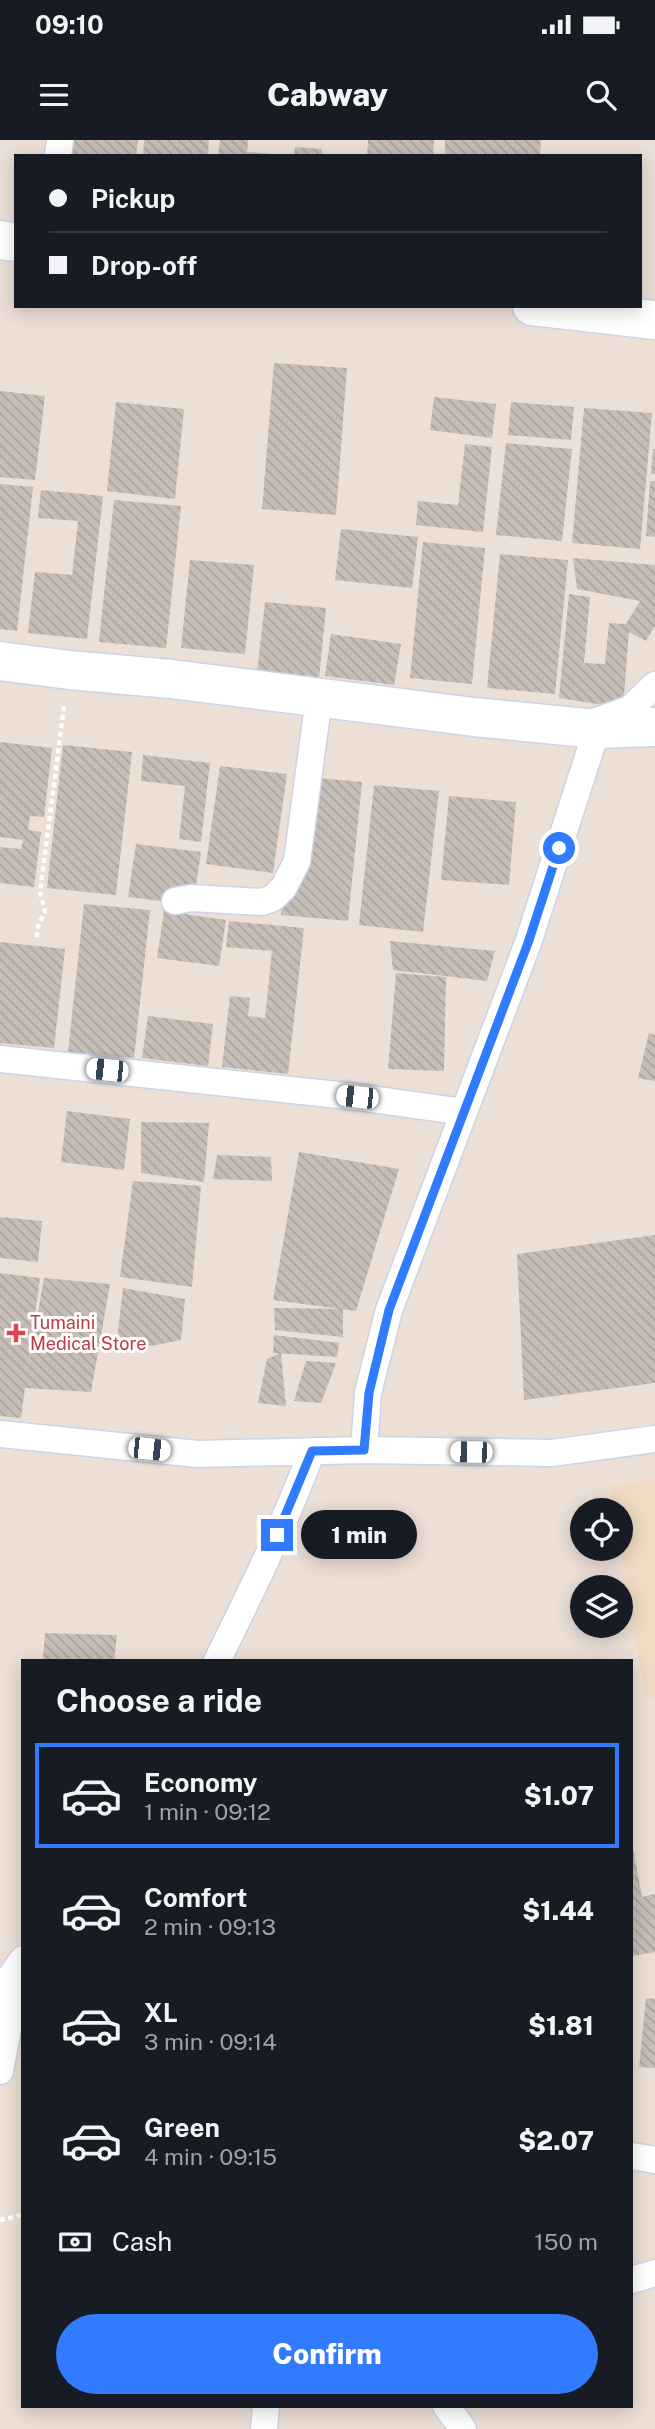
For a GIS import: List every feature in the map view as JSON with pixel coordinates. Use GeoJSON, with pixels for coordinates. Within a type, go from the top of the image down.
{"type":"FeatureCollection","features":[{"type":"Feature","properties":{"kind":"street"},"geometry":{"type":"LineString","coordinates":[[550,308],[655,320]]}},
{"type":"Feature","properties":{"kind":"street"},"geometry":{"type":"LineString","coordinates":[[0,661],[171,679],[474,717],[590,727],[655,727]]}},
{"type":"Feature","properties":{"kind":"street"},"geometry":{"type":"LineString","coordinates":[[364,1450],[369,1393],[389,1310],[528,943],[590,727],[630,709],[655,685]]}},
{"type":"Feature","properties":{"kind":"street"},"geometry":{"type":"LineString","coordinates":[[175,901],[191,898],[262,902],[273,898],[284,887],[297,861],[319,698]]}},
{"type":"Feature","properties":{"kind":"street"},"geometry":{"type":"LineString","coordinates":[[0,1059],[357,1097],[464,1112]]}},
{"type":"Feature","properties":{"kind":"street"},"geometry":{"type":"LineString","coordinates":[[0,1434],[198,1454],[364,1450],[552,1453],[655,1438]]}},
{"type":"Feature","properties":{"kind":"street"},"geometry":{"type":"LineString","coordinates":[[218,1659],[255,1584],[312,1451]]}},
{"type":"Feature","properties":{"kind":"street"},"geometry":{"type":"LineString","coordinates":[[0,2071],[9,1994],[21,1964]]}},
{"type":"Feature","properties":{"kind":"street"},"geometry":{"type":"LineString","coordinates":[[633,2156],[655,2160]]}},
{"type":"Feature","properties":{"kind":"street"},"geometry":{"type":"LineString","coordinates":[[633,2280],[655,2273]]}},
{"type":"Feature","properties":{"kind":"street"},"geometry":{"type":"LineString","coordinates":[[264,2429],[266,2408]]}},
{"type":"Feature","properties":{"kind":"street"},"geometry":{"type":"LineString","coordinates":[[447,2408],[463,2429]]}},
{"type":"Feature","properties":{"kind":"path"},"geometry":{"type":"LineString","coordinates":[[37,937],[37,929],[45,911],[40,892],[69,670]]}},
{"type":"Feature","properties":{"kind":"path"},"geometry":{"type":"LineString","coordinates":[[0,2220],[21,2215]]}},
{"type":"Feature","properties":{"kind":"shaded area"},"geometry":{"type":"Polygon","coordinates":[[[655,1479],[655,1698],[646,1699],[633,1621],[633,1575],[625,1575],[623,1561],[633,1561],[633,1498],[612,1498],[610,1486],[655,1479]]]}},
{"type":"Feature","properties":{"kind":"building"},"geometry":{"type":"Polygon","coordinates":[[[66,140],[138,140],[136,154],[63,154],[66,140]]]}},
{"type":"Feature","properties":{"kind":"building"},"geometry":{"type":"Polygon","coordinates":[[[144,140],[209,140],[208,154],[143,154],[144,140]]]}},
{"type":"Feature","properties":{"kind":"building"},"geometry":{"type":"Polygon","coordinates":[[[220,140],[248,140],[247,152],[273,154],[218,154],[220,140]]]}},
{"type":"Feature","properties":{"kind":"building"},"geometry":{"type":"Polygon","coordinates":[[[368,140],[434,140],[433,154],[367,154],[368,140]]]}},
{"type":"Feature","properties":{"kind":"building"},"geometry":{"type":"Polygon","coordinates":[[[445,140],[541,140],[540,154],[445,154],[445,140]]]}},
{"type":"Feature","properties":{"kind":"building"},"geometry":{"type":"Polygon","coordinates":[[[295,147],[322,149],[322,154],[294,154],[295,147]]]}},
{"type":"Feature","properties":{"kind":"building"},"geometry":{"type":"Polygon","coordinates":[[[274,363],[347,368],[336,515],[262,509],[274,363]]]}},
{"type":"Feature","properties":{"kind":"building"},"geometry":{"type":"Polygon","coordinates":[[[0,391],[45,396],[35,480],[0,477],[0,391]]]}},
{"type":"Feature","properties":{"kind":"building"},"geometry":{"type":"Polygon","coordinates":[[[434,397],[496,404],[492,438],[430,430],[434,397]]]}},
{"type":"Feature","properties":{"kind":"building"},"geometry":{"type":"Polygon","coordinates":[[[116,402],[184,409],[175,499],[107,491],[116,402]]]}},
{"type":"Feature","properties":{"kind":"building"},"geometry":{"type":"Polygon","coordinates":[[[511,402],[574,407],[571,440],[508,435],[511,402]]]}},
{"type":"Feature","properties":{"kind":"building"},"geometry":{"type":"Polygon","coordinates":[[[584,408],[652,413],[640,549],[572,543],[584,408]]]}},
{"type":"Feature","properties":{"kind":"building"},"geometry":{"type":"Polygon","coordinates":[[[506,443],[572,449],[562,541],[496,535],[506,443]]]}},
{"type":"Feature","properties":{"kind":"building"},"geometry":{"type":"Polygon","coordinates":[[[465,444],[492,447],[483,532],[416,525],[418,501],[458,505],[465,444]]]}},
{"type":"Feature","properties":{"kind":"building"},"geometry":{"type":"Polygon","coordinates":[[[653,449],[655,474],[651,474],[653,449]]]}},
{"type":"Feature","properties":{"kind":"building"},"geometry":{"type":"Polygon","coordinates":[[[650,481],[655,481],[655,537],[646,536],[650,481]]]}},
{"type":"Feature","properties":{"kind":"building"},"geometry":{"type":"Polygon","coordinates":[[[0,484],[33,487],[17,631],[0,629],[0,484]]]}},
{"type":"Feature","properties":{"kind":"building"},"geometry":{"type":"Polygon","coordinates":[[[41,490],[103,496],[87,639],[28,633],[35,572],[72,575],[78,521],[38,518],[41,490]]]}},
{"type":"Feature","properties":{"kind":"building"},"geometry":{"type":"Polygon","coordinates":[[[114,500],[181,506],[166,648],[99,642],[114,500]]]}},
{"type":"Feature","properties":{"kind":"building"},"geometry":{"type":"Polygon","coordinates":[[[341,529],[418,537],[412,588],[335,580],[341,529]]]}},
{"type":"Feature","properties":{"kind":"building"},"geometry":{"type":"Polygon","coordinates":[[[423,542],[485,548],[472,684],[410,678],[423,542]]]}},
{"type":"Feature","properties":{"kind":"building"},"geometry":{"type":"Polygon","coordinates":[[[500,554],[568,560],[555,694],[487,688],[500,554]]]}},
{"type":"Feature","properties":{"kind":"building"},"geometry":{"type":"Polygon","coordinates":[[[573,558],[655,565],[655,626],[646,641],[629,632],[623,708],[559,698],[569,594],[590,597],[584,663],[605,664],[609,623],[626,624],[640,601],[577,589],[573,558]]]}},
{"type":"Feature","properties":{"kind":"building"},"geometry":{"type":"Polygon","coordinates":[[[190,560],[254,565],[245,654],[181,648],[190,560]]]}},
{"type":"Feature","properties":{"kind":"building"},"geometry":{"type":"Polygon","coordinates":[[[265,602],[326,608],[319,679],[257,673],[265,602]]]}},
{"type":"Feature","properties":{"kind":"building"},"geometry":{"type":"Polygon","coordinates":[[[331,634],[401,644],[394,685],[325,676],[331,634]]]}},
{"type":"Feature","properties":{"kind":"building"},"geometry":{"type":"Polygon","coordinates":[[[0,742],[52,748],[44,817],[30,816],[28,830],[41,832],[34,887],[0,883],[0,847],[21,849],[23,840],[0,837],[0,742]]]}},
{"type":"Feature","properties":{"kind":"building"},"geometry":{"type":"Polygon","coordinates":[[[63,745],[132,752],[116,895],[47,888],[63,745]]]}},
{"type":"Feature","properties":{"kind":"building"},"geometry":{"type":"Polygon","coordinates":[[[143,755],[210,763],[201,842],[179,839],[185,786],[141,781],[143,755]]]}},
{"type":"Feature","properties":{"kind":"building"},"geometry":{"type":"Polygon","coordinates":[[[220,766],[287,774],[273,873],[206,864],[220,766]]]}},
{"type":"Feature","properties":{"kind":"building"},"geometry":{"type":"Polygon","coordinates":[[[295,776],[362,782],[348,921],[281,915],[295,776]]]}},
{"type":"Feature","properties":{"kind":"building"},"geometry":{"type":"Polygon","coordinates":[[[374,785],[439,791],[423,932],[359,925],[374,785]]]}},
{"type":"Feature","properties":{"kind":"building"},"geometry":{"type":"Polygon","coordinates":[[[449,796],[516,802],[509,885],[441,880],[449,796]]]}},
{"type":"Feature","properties":{"kind":"building"},"geometry":{"type":"Polygon","coordinates":[[[136,844],[201,852],[193,905],[128,897],[136,844]]]}},
{"type":"Feature","properties":{"kind":"building"},"geometry":{"type":"Polygon","coordinates":[[[84,904],[150,910],[134,1058],[68,1052],[84,904]]]}},
{"type":"Feature","properties":{"kind":"building"},"geometry":{"type":"Polygon","coordinates":[[[164,911],[226,920],[219,966],[157,958],[164,911]]]}},
{"type":"Feature","properties":{"kind":"building"},"geometry":{"type":"Polygon","coordinates":[[[229,921],[304,928],[288,1074],[222,1067],[230,996],[250,998],[248,1016],[265,1018],[272,951],[226,947],[229,921]]]}},
{"type":"Feature","properties":{"kind":"building"},"geometry":{"type":"Polygon","coordinates":[[[390,941],[495,951],[487,981],[393,970],[390,941]]]}},
{"type":"Feature","properties":{"kind":"building"},"geometry":{"type":"Polygon","coordinates":[[[0,942],[65,949],[54,1048],[0,1043],[0,942]]]}},
{"type":"Feature","properties":{"kind":"building"},"geometry":{"type":"Polygon","coordinates":[[[396,973],[446,977],[444,1071],[388,1069],[396,973]]]}},
{"type":"Feature","properties":{"kind":"building"},"geometry":{"type":"Polygon","coordinates":[[[148,1016],[213,1024],[208,1066],[142,1058],[148,1016]]]}},
{"type":"Feature","properties":{"kind":"building"},"geometry":{"type":"Polygon","coordinates":[[[649,1033],[655,1035],[655,1081],[638,1078],[649,1033]]]}},
{"type":"Feature","properties":{"kind":"building"},"geometry":{"type":"Polygon","coordinates":[[[67,1111],[130,1119],[124,1170],[61,1162],[67,1111]]]}},
{"type":"Feature","properties":{"kind":"building"},"geometry":{"type":"Polygon","coordinates":[[[141,1122],[209,1123],[204,1182],[141,1173],[141,1122]]]}},
{"type":"Feature","properties":{"kind":"building"},"geometry":{"type":"Polygon","coordinates":[[[299,1152],[399,1169],[356,1311],[273,1300],[299,1152]]]}},
{"type":"Feature","properties":{"kind":"building"},"geometry":{"type":"Polygon","coordinates":[[[217,1155],[271,1157],[272,1181],[213,1179],[217,1155]]]}},
{"type":"Feature","properties":{"kind":"building"},"geometry":{"type":"Polygon","coordinates":[[[133,1181],[201,1186],[192,1287],[120,1277],[133,1181]]]}},
{"type":"Feature","properties":{"kind":"building"},"geometry":{"type":"Polygon","coordinates":[[[0,1217],[42,1221],[38,1262],[0,1258],[0,1217]]]}},
{"type":"Feature","properties":{"kind":"building"},"geometry":{"type":"Polygon","coordinates":[[[655,1235],[655,1383],[524,1400],[517,1254],[655,1235]]]}},
{"type":"Feature","properties":{"kind":"building"},"geometry":{"type":"Polygon","coordinates":[[[0,1273],[40,1278],[28,1368],[44,1278],[110,1284],[91,1392],[25,1388],[21,1418],[0,1416],[0,1273]]]}},
{"type":"Feature","properties":{"kind":"building"},"geometry":{"type":"Polygon","coordinates":[[[123,1288],[185,1299],[181,1340],[131,1350],[116,1348],[123,1288]]]}},
{"type":"Feature","properties":{"kind":"building"},"geometry":{"type":"Polygon","coordinates":[[[274,1308],[343,1309],[343,1337],[275,1330],[274,1308]]]}},
{"type":"Feature","properties":{"kind":"building"},"geometry":{"type":"Polygon","coordinates":[[[274,1335],[339,1343],[337,1357],[273,1353],[274,1335]]]}},
{"type":"Feature","properties":{"kind":"building"},"geometry":{"type":"Polygon","coordinates":[[[281,1353],[286,1406],[258,1403],[267,1359],[281,1353]]]}},
{"type":"Feature","properties":{"kind":"building"},"geometry":{"type":"Polygon","coordinates":[[[306,1361],[336,1363],[321,1403],[294,1401],[306,1361]]]}},
{"type":"Feature","properties":{"kind":"building"},"geometry":{"type":"Polygon","coordinates":[[[45,1633],[117,1635],[114,1659],[43,1659],[45,1633]]]}},
{"type":"Feature","properties":{"kind":"building"},"geometry":{"type":"Polygon","coordinates":[[[633,1848],[642,1897],[655,1894],[655,1952],[633,1956],[633,1848]]]}},
{"type":"Feature","properties":{"kind":"building"},"geometry":{"type":"Polygon","coordinates":[[[646,1998],[655,1999],[655,2068],[639,2067],[646,1998]]]}},
{"type":"Feature","properties":{"kind":"place","name":"Tumaini Medical Store"},"geometry":{"type":"Point","coordinates":[16,1333]}},
{"type":"Feature","properties":{"kind":"route"},"geometry":{"type":"LineString","coordinates":[[277,1535],[312,1451],[364,1450],[369,1393],[389,1310],[528,943],[559,848]]}}]}
